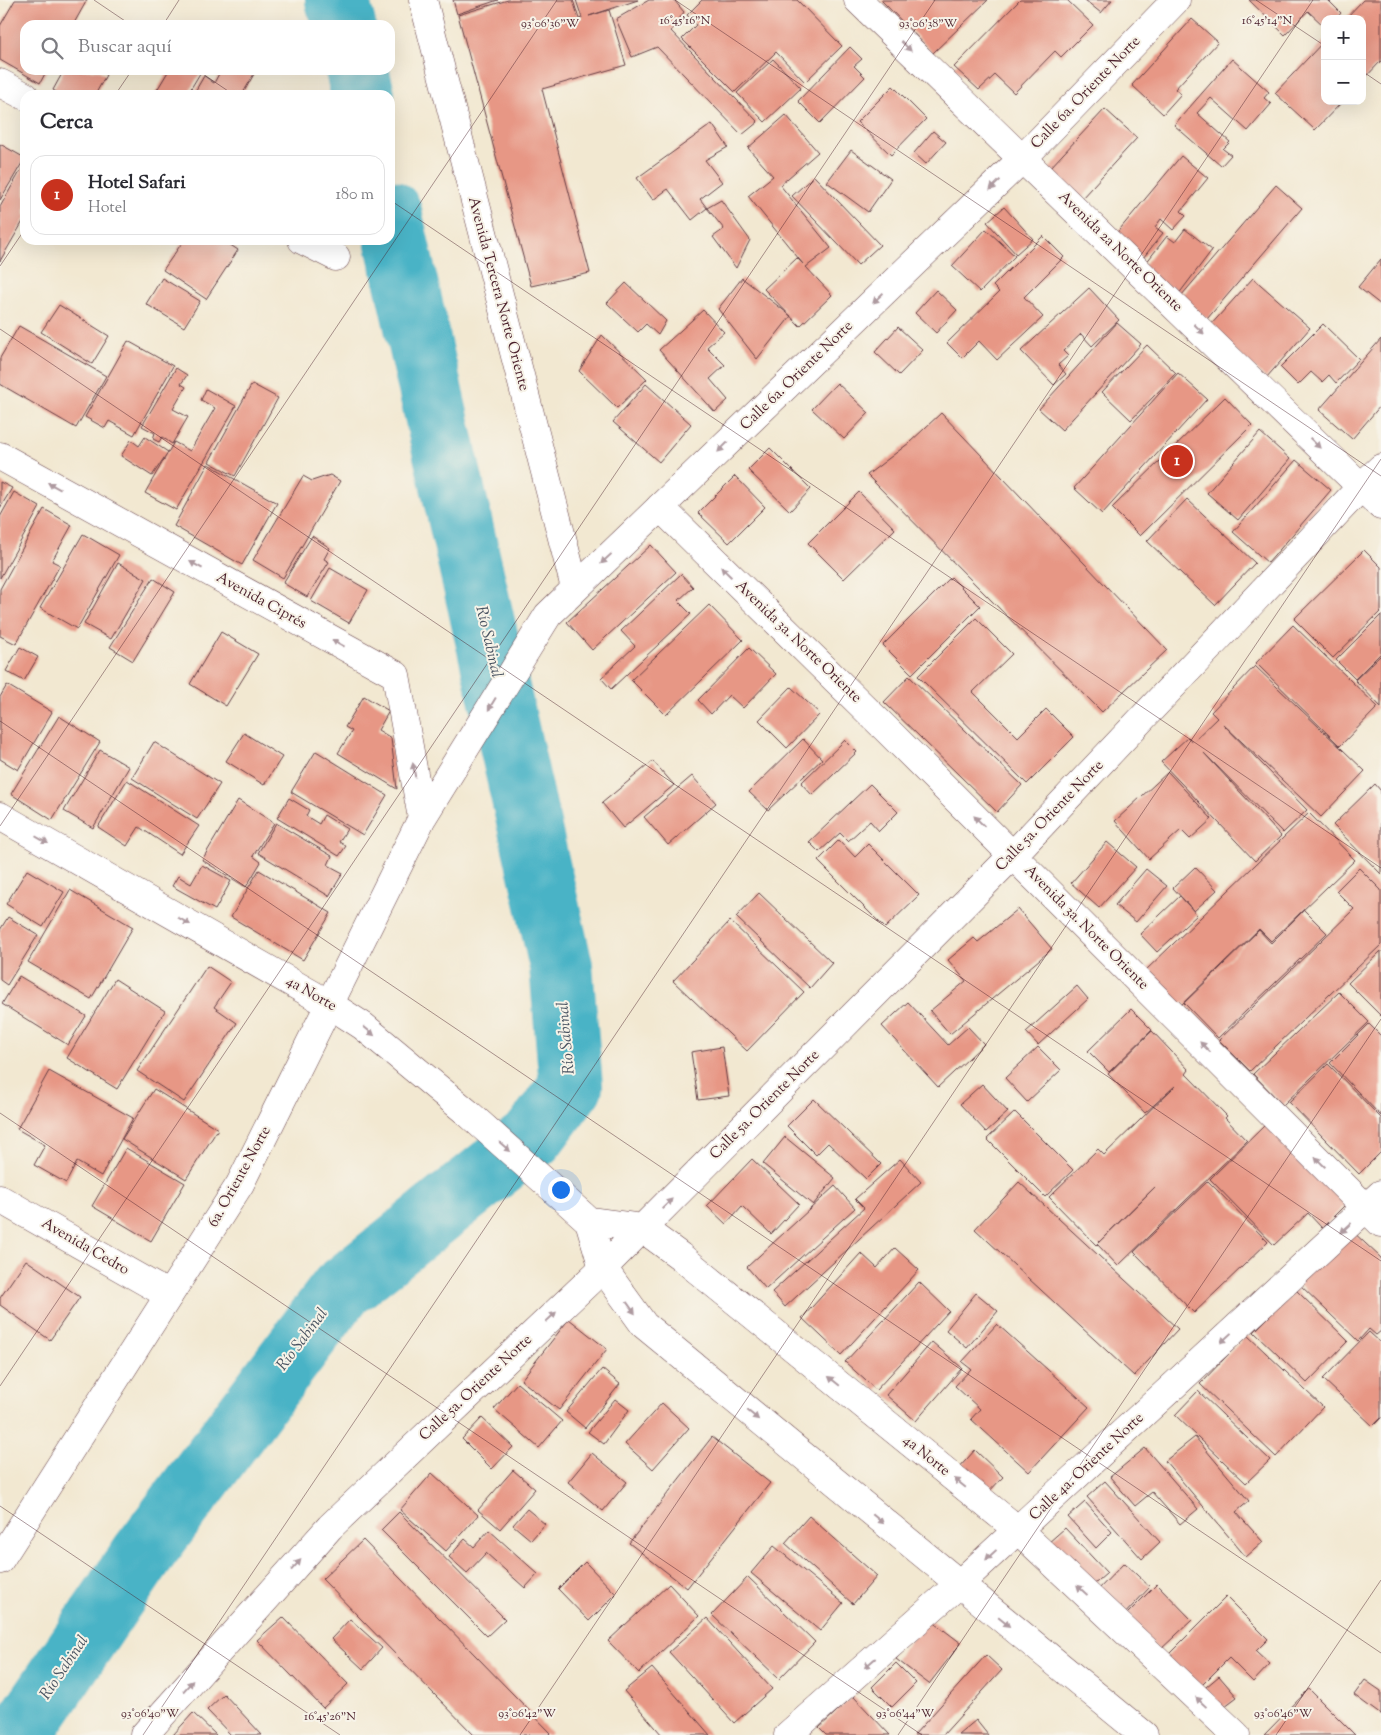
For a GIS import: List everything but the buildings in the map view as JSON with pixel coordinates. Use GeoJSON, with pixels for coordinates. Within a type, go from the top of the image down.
{"type":"FeatureCollection","features":[{"type":"Feature","properties":{"kind":"street","name":"Avenida Tercera Norte Oriente"},"geometry":{"type":"LineString","coordinates":[[422,0],[574,588]]}},
{"type":"Feature","properties":{"kind":"street","name":"Avenida 2a Norte Oriente"},"geometry":{"type":"LineString","coordinates":[[858,0],[1024,158],[1381,506]]}},
{"type":"Feature","properties":{"kind":"street","name":"Calle 6a. Oriente Norte"},"geometry":{"type":"LineString","coordinates":[[449,776],[548,615],[1024,158],[1176,0]]}},
{"type":"Feature","properties":{"kind":"street"},"geometry":{"type":"LineString","coordinates":[[0,83],[20,93]]}},
{"type":"Feature","properties":{"kind":"street"},"geometry":{"type":"LineString","coordinates":[[312,245],[336,257]]}},
{"type":"Feature","properties":{"kind":"street","name":"Avenida Ciprés"},"geometry":{"type":"LineString","coordinates":[[0,456],[396,675],[422,818]]}},
{"type":"Feature","properties":{"kind":"street","name":"Calle 5a. Oriente Norte"},"geometry":{"type":"LineString","coordinates":[[144,1735],[330,1527],[603,1268],[1013,856],[1360,487],[1381,468]]}},
{"type":"Feature","properties":{"kind":"street","name":"Avenida 3a. Norte Oriente"},"geometry":{"type":"LineString","coordinates":[[660,507],[1013,856],[1376,1209]]}},
{"type":"Feature","properties":{"kind":"street","name":"6a. Oriente Norte"},"geometry":{"type":"LineString","coordinates":[[0,1560],[240,1184],[422,818],[449,776]]}},
{"type":"Feature","properties":{"kind":"street","name":"4a Norte"},"geometry":{"type":"LineString","coordinates":[[0,816],[329,1004],[363,1026],[469,1114],[589,1221],[642,1228],[680,1256],[1018,1530],[1236,1735]]}},
{"type":"Feature","properties":{"kind":"street","name":"Avenida Cedro"},"geometry":{"type":"LineString","coordinates":[[0,1199],[169,1295]]}},
{"type":"Feature","properties":{"kind":"street","name":"Calle 4a. Oriente Norte"},"geometry":{"type":"LineString","coordinates":[[788,1735],[958,1585],[1376,1209]]}},
{"type":"Feature","properties":{"kind":"street"},"geometry":{"type":"LineString","coordinates":[[589,1221],[603,1268],[644,1325],[958,1585],[1144,1735]]}},
{"type":"Feature","properties":{"kind":"waterway","name":"Río Sabinal"},"geometry":{"type":"LineString","coordinates":[[337,0],[343,20]]}},
{"type":"Feature","properties":{"kind":"waterway","name":"Río Sabinal"},"geometry":{"type":"LineString","coordinates":[[358,75],[362,90]]}},
{"type":"Feature","properties":{"kind":"waterway","name":"Río Sabinal"},"geometry":{"type":"LineString","coordinates":[[20,1735],[142,1555],[341,1290],[533,1137],[571,1086],[561,966],[395,234]]}},
{"type":"Feature","properties":{"kind":"place","name":"Hotel Safari"},"geometry":{"type":"Point","coordinates":[1177,461]}}]}
